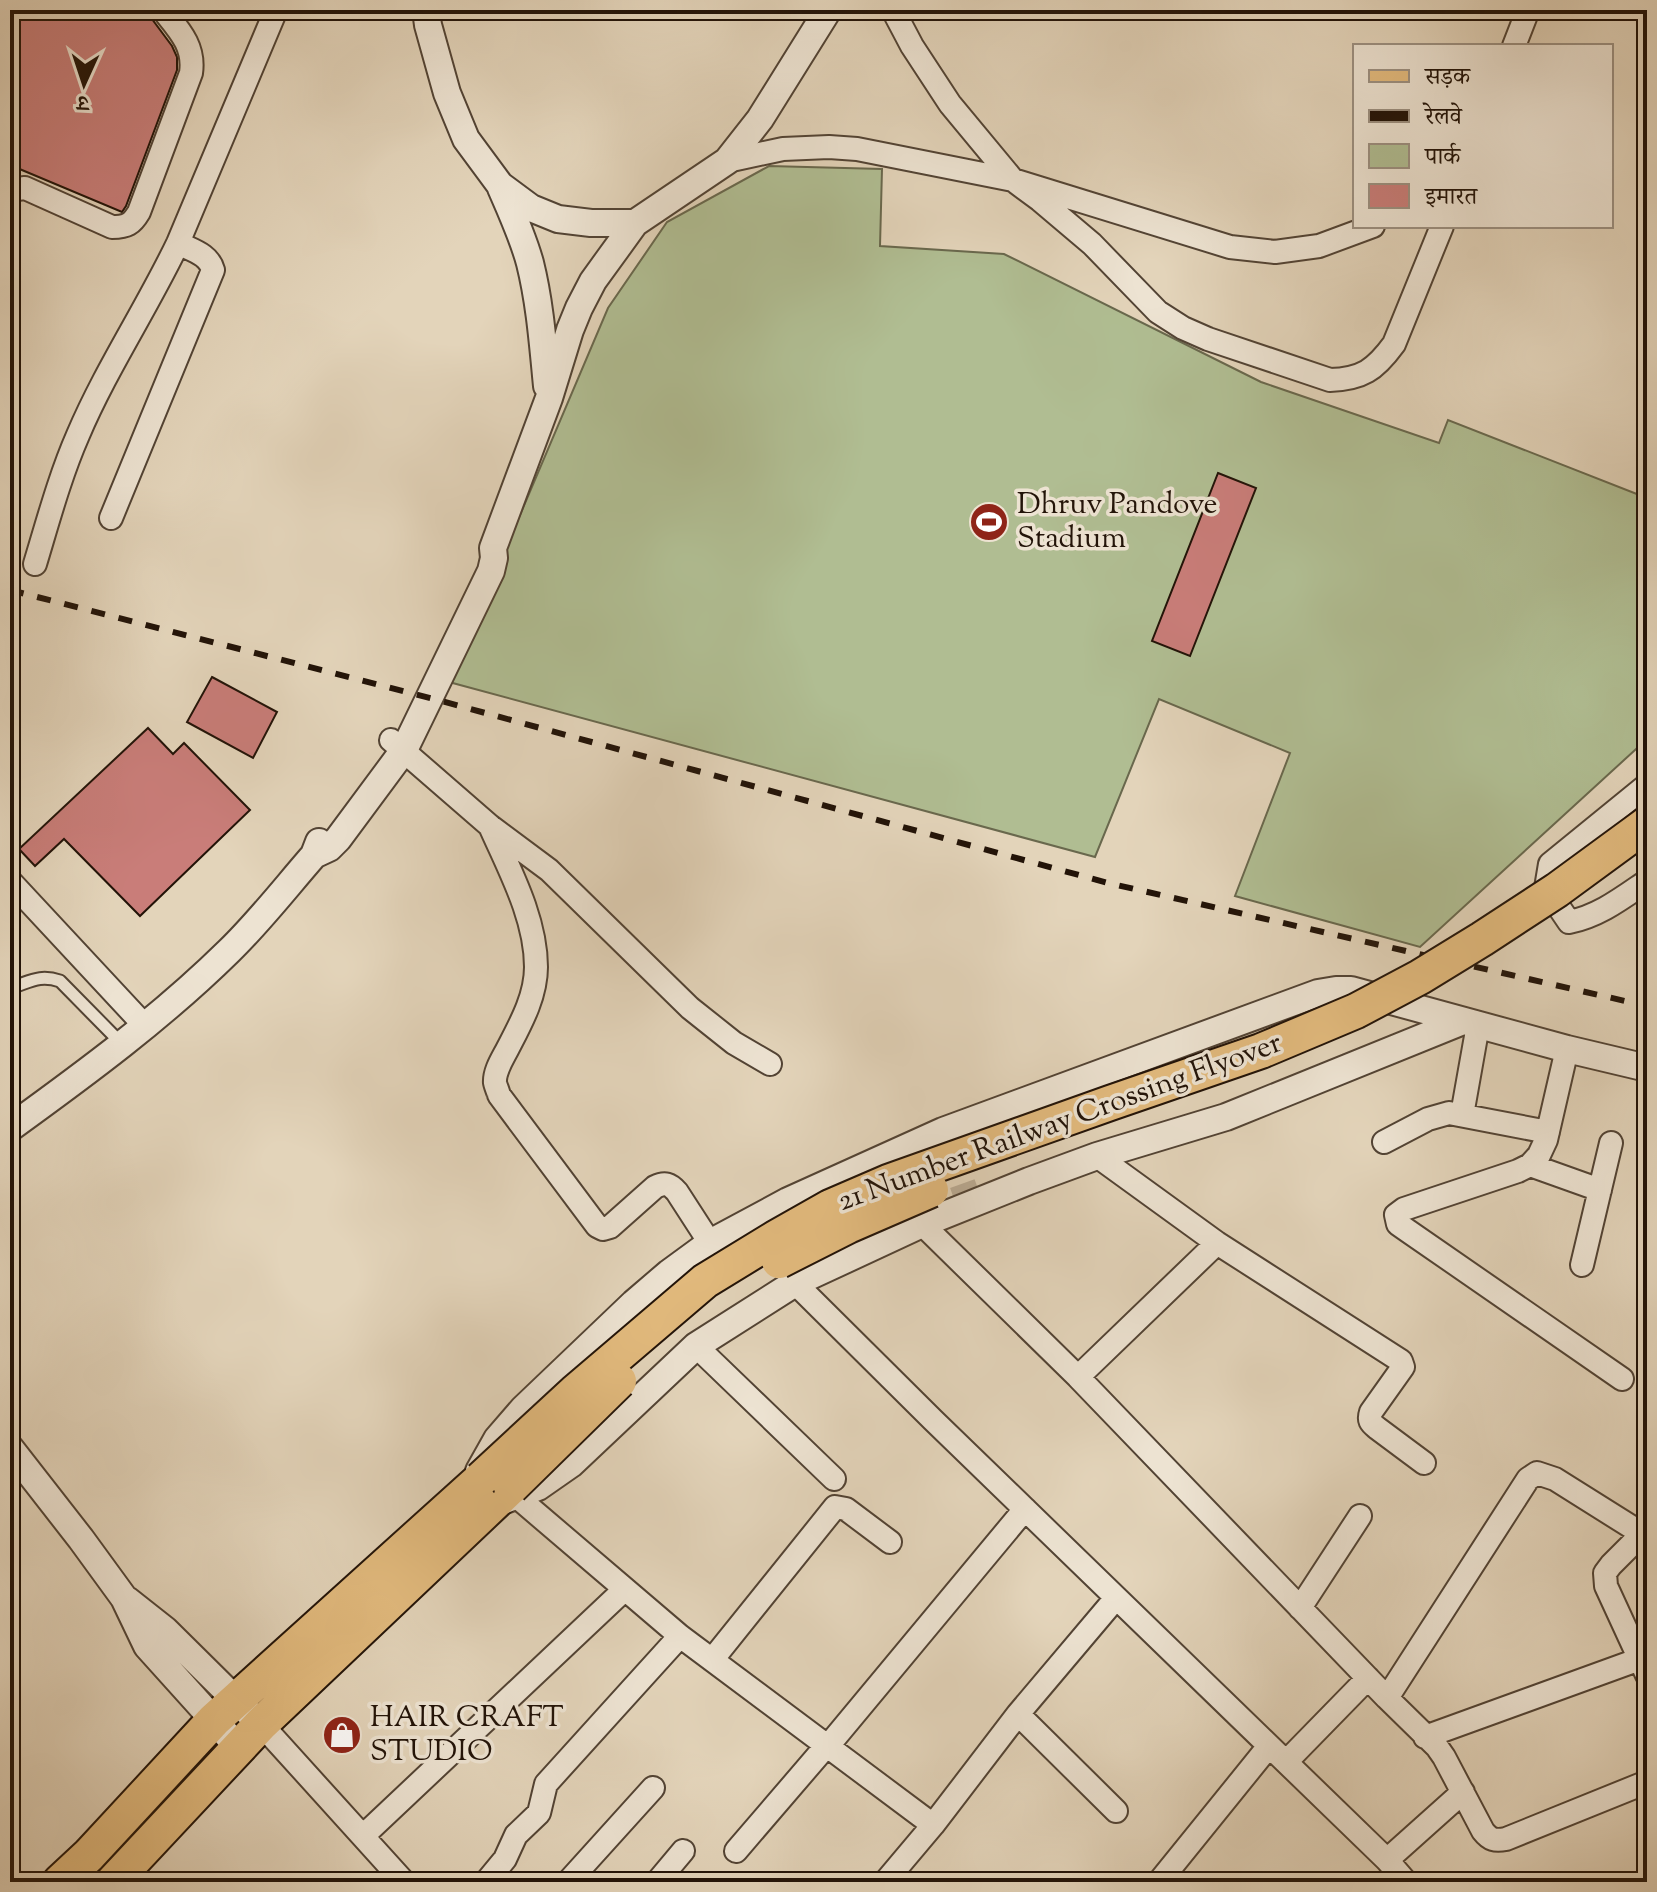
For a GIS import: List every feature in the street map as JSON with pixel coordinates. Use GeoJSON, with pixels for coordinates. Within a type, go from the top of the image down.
{"type":"FeatureCollection","features":[{"type":"Feature","properties":{"kind":"main road","name":"21 Number Railway Crossing Flyover"},"geometry":{"type":"LineString","coordinates":[[493,1492],[575,1392],[705,1281],[777,1237],[830,1207],[888,1182],[1261,1051],[1356,1011],[1482,939],[1557,890],[1647,824]]}},
{"type":"Feature","properties":{"kind":"main road","name":"21 Number Railway Crossing Flyover"},"geometry":{"type":"LineString","coordinates":[[493,1492],[669,1338],[721,1298],[785,1258],[862,1219],[949,1182],[1272,1069],[1348,1038],[1397,1014],[1523,938],[1647,853]]}},
{"type":"Feature","properties":{"kind":"main road"},"geometry":{"type":"LineString","coordinates":[[60,1882],[224,1710],[493,1492]]}},
{"type":"Feature","properties":{"kind":"main road"},"geometry":{"type":"LineString","coordinates":[[113,1882],[250,1736],[493,1492]]}},
{"type":"Feature","properties":{"kind":"street"},"geometry":{"type":"LineString","coordinates":[[10,194],[25,188],[112,227],[124,227],[132,222],[139,212],[193,63],[188,44],[163,10]]}},
{"type":"Feature","properties":{"kind":"street"},"geometry":{"type":"LineString","coordinates":[[35,564],[77,437],[178,243],[276,10]]}},
{"type":"Feature","properties":{"kind":"street"},"geometry":{"type":"LineString","coordinates":[[426,10],[447,93],[466,139],[500,185],[519,228],[537,300],[549,398]]}},
{"type":"Feature","properties":{"kind":"street"},"geometry":{"type":"LineString","coordinates":[[10,1128],[170,1006],[231,949],[314,855],[329,848],[338,839],[397,745],[491,571],[493,548],[579,308],[593,281],[635,223],[727,161],[760,119],[828,10]]}},
{"type":"Feature","properties":{"kind":"street"},"geometry":{"type":"LineString","coordinates":[[893,10],[912,46],[950,104],[1013,180],[1092,244],[1158,312],[1208,339],[1330,380],[1349,379],[1367,373],[1394,344],[1441,228]]}},
{"type":"Feature","properties":{"kind":"street"},"geometry":{"type":"LineString","coordinates":[[1515,44],[1528,10]]}},
{"type":"Feature","properties":{"kind":"street"},"geometry":{"type":"LineString","coordinates":[[727,161],[783,149],[857,149],[1013,180],[1230,247],[1275,252],[1319,246],[1368,228]]}},
{"type":"Feature","properties":{"kind":"street"},"geometry":{"type":"LineString","coordinates":[[500,185],[531,208],[558,219],[635,223]]}},
{"type":"Feature","properties":{"kind":"street"},"geometry":{"type":"LineString","coordinates":[[111,518],[213,270],[207,258],[178,243]]}},
{"type":"Feature","properties":{"kind":"street"},"geometry":{"type":"LineString","coordinates":[[397,745],[490,826],[549,870],[690,1008],[734,1043],[770,1064]]}},
{"type":"Feature","properties":{"kind":"street"},"geometry":{"type":"LineString","coordinates":[[1647,785],[1550,864],[1546,888],[1569,922],[1585,919],[1610,906],[1647,881]]}},
{"type":"Feature","properties":{"kind":"street"},"geometry":{"type":"LineString","coordinates":[[490,826],[522,897],[536,966],[533,990],[525,1014],[497,1072],[495,1083],[499,1095],[597,1226],[603,1229],[610,1227],[663,1183],[671,1185],[677,1192],[710,1243]]}},
{"type":"Feature","properties":{"kind":"street"},"geometry":{"type":"LineString","coordinates":[[10,881],[145,1026]]}},
{"type":"Feature","properties":{"kind":"street"},"geometry":{"type":"LineString","coordinates":[[493,1492],[497,1439],[523,1409],[634,1303],[710,1243],[788,1201],[1318,993],[1351,990],[1647,1068]]}},
{"type":"Feature","properties":{"kind":"street"},"geometry":{"type":"LineString","coordinates":[[493,1492],[538,1487],[571,1464],[696,1346],[795,1283],[922,1224],[968,1198],[1226,1117],[1471,1023]]}},
{"type":"Feature","properties":{"kind":"street"},"geometry":{"type":"LineString","coordinates":[[1462,1115],[1471,1023]]}},
{"type":"Feature","properties":{"kind":"street"},"geometry":{"type":"LineString","coordinates":[[1567,1049],[1548,1132],[1539,1155],[1530,1165],[1404,1209],[1396,1215],[1398,1224],[1622,1379]]}},
{"type":"Feature","properties":{"kind":"street"},"geometry":{"type":"LineString","coordinates":[[1384,1142],[1428,1119],[1449,1113],[1548,1132]]}},
{"type":"Feature","properties":{"kind":"street"},"geometry":{"type":"LineString","coordinates":[[1582,1265],[1611,1143]]}},
{"type":"Feature","properties":{"kind":"street"},"geometry":{"type":"LineString","coordinates":[[1097,1156],[1217,1243],[1401,1361],[1403,1367],[1371,1412],[1370,1423],[1424,1463]]}},
{"type":"Feature","properties":{"kind":"street"},"geometry":{"type":"LineString","coordinates":[[1530,1165],[1600,1190]]}},
{"type":"Feature","properties":{"kind":"street"},"geometry":{"type":"LineString","coordinates":[[922,1224],[1078,1377],[1437,1747],[1489,1838],[1496,1841],[1506,1839],[1647,1782]]}},
{"type":"Feature","properties":{"kind":"street"},"geometry":{"type":"LineString","coordinates":[[1078,1377],[1217,1243]]}},
{"type":"Feature","properties":{"kind":"street"},"geometry":{"type":"LineString","coordinates":[[795,1283],[1387,1860],[1406,1882]]}},
{"type":"Feature","properties":{"kind":"street"},"geometry":{"type":"LineString","coordinates":[[696,1346],[834,1479]]}},
{"type":"Feature","properties":{"kind":"street"},"geometry":{"type":"LineString","coordinates":[[10,1448],[124,1598],[147,1646],[224,1710],[363,1836],[404,1882]]}},
{"type":"Feature","properties":{"kind":"street"},"geometry":{"type":"LineString","coordinates":[[1387,1698],[1528,1479],[1537,1473],[1555,1479],[1644,1531],[1605,1573],[1606,1586],[1644,1667],[1425,1737]]}},
{"type":"Feature","properties":{"kind":"street"},"geometry":{"type":"LineString","coordinates":[[493,1492],[933,1825]]}},
{"type":"Feature","properties":{"kind":"street"},"geometry":{"type":"LineString","coordinates":[[712,1660],[835,1507],[846,1509],[890,1542]]}},
{"type":"Feature","properties":{"kind":"street"},"geometry":{"type":"LineString","coordinates":[[736,1851],[828,1746],[1025,1509]]}},
{"type":"Feature","properties":{"kind":"street"},"geometry":{"type":"LineString","coordinates":[[1300,1608],[1360,1516]]}},
{"type":"Feature","properties":{"kind":"street"},"geometry":{"type":"LineString","coordinates":[[363,1836],[625,1589]]}},
{"type":"Feature","properties":{"kind":"street"},"geometry":{"type":"LineString","coordinates":[[885,1882],[1018,1714],[1116,1598]]}},
{"type":"Feature","properties":{"kind":"street"},"geometry":{"type":"LineString","coordinates":[[486,1882],[505,1859],[516,1835],[539,1813],[546,1784],[680,1636]]}},
{"type":"Feature","properties":{"kind":"street"},"geometry":{"type":"LineString","coordinates":[[1286,1762],[1368,1678]]}},
{"type":"Feature","properties":{"kind":"street"},"geometry":{"type":"LineString","coordinates":[[1018,1714],[1116,1811]]}},
{"type":"Feature","properties":{"kind":"street"},"geometry":{"type":"LineString","coordinates":[[1159,1882],[1269,1746]]}},
{"type":"Feature","properties":{"kind":"street"},"geometry":{"type":"LineString","coordinates":[[568,1882],[653,1788]]}},
{"type":"Feature","properties":{"kind":"street"},"geometry":{"type":"LineString","coordinates":[[1387,1860],[1463,1792]]}},
{"type":"Feature","properties":{"kind":"street"},"geometry":{"type":"LineString","coordinates":[[657,1882],[683,1851]]}},
{"type":"Feature","properties":{"kind":"lane"},"geometry":{"type":"LineString","coordinates":[[10,988],[38,978],[49,977],[60,981],[122,1044]]}},
{"type":"Feature","properties":{"kind":"green space"},"geometry":{"type":"Polygon","coordinates":[[[769,166],[882,169],[880,246],[1004,254],[1261,382],[1439,443],[1448,420],[1647,498],[1647,739],[1420,947],[1235,896],[1290,753],[1159,699],[1095,857],[449,682],[608,308],[667,222],[769,166]]]}},
{"type":"Feature","properties":{"kind":"building"},"geometry":{"type":"Polygon","coordinates":[[[10,10],[149,10],[172,46],[177,57],[177,70],[122,212],[10,165],[10,10]]]}},
{"type":"Feature","properties":{"kind":"building"},"geometry":{"type":"Polygon","coordinates":[[[1218,473],[1256,488],[1190,656],[1152,641],[1218,473]]]}},
{"type":"Feature","properties":{"kind":"building"},"geometry":{"type":"Polygon","coordinates":[[[212,677],[277,712],[253,758],[187,722],[212,677]]]}},
{"type":"Feature","properties":{"kind":"building"},"geometry":{"type":"Polygon","coordinates":[[[148,728],[173,754],[184,743],[250,810],[140,916],[64,839],[35,866],[19,849],[148,728]]]}},
{"type":"Feature","properties":{"kind":"tunnel"},"geometry":{"type":"LineString","coordinates":[[949,1147],[965,1191]]}},
{"type":"Feature","properties":{"kind":"railway"},"geometry":{"type":"LineString","coordinates":[[10,590],[434,699],[1108,883],[1647,1006]]}},
{"type":"Feature","properties":{"kind":"place","name":"Dhruv Pandove Stadium"},"geometry":{"type":"Point","coordinates":[989,522]}},
{"type":"Feature","properties":{"kind":"place","name":"HAIR CRAFT STUDIO"},"geometry":{"type":"Point","coordinates":[342,1735]}}]}
